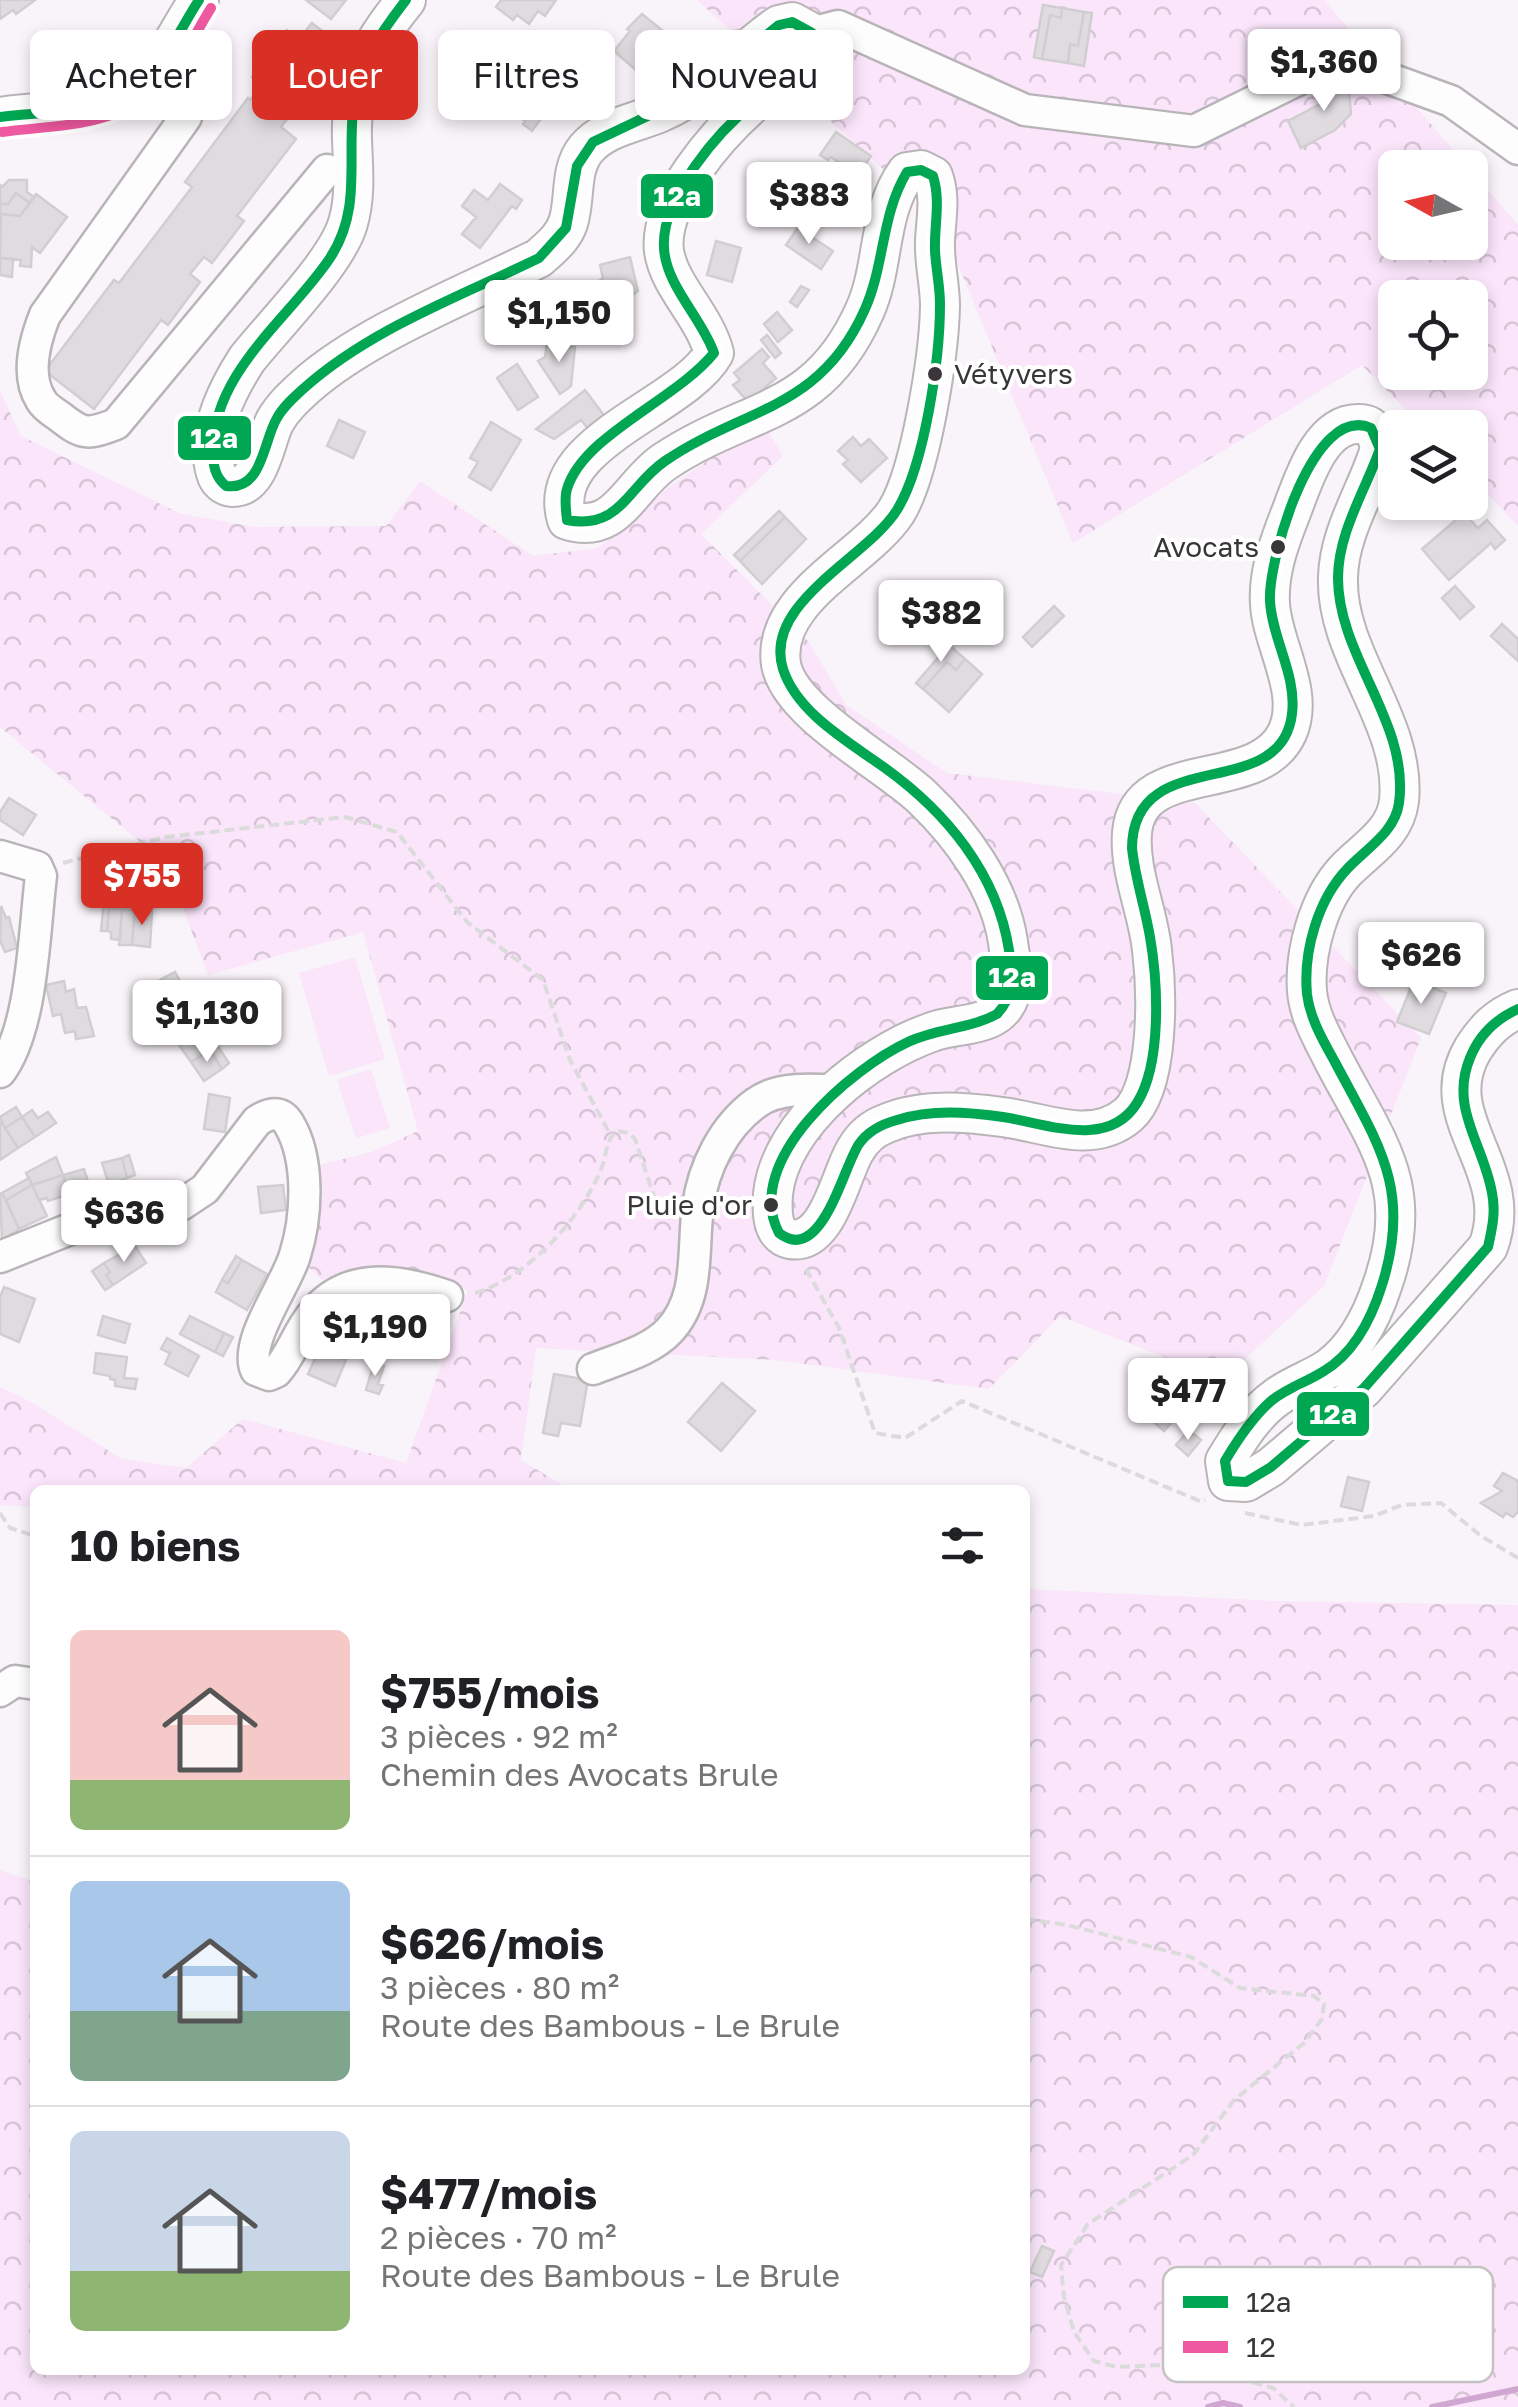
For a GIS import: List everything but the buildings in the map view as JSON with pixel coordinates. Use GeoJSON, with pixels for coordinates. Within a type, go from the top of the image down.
{"type":"FeatureCollection","features":[{"type":"Feature","properties":{"kind":"main road"},"geometry":{"type":"LineString","coordinates":[[180,30],[199,0]]}},
{"type":"Feature","properties":{"kind":"main road"},"geometry":{"type":"LineString","coordinates":[[406,0],[377,36],[356,82],[352,132],[354,200],[347,228],[333,255],[247,358],[217,424],[213,458],[220,482],[228,487],[237,486],[253,474],[274,423],[287,404],[331,366],[363,345],[539,258],[557,242],[567,226],[578,161],[587,147],[604,134],[642,120]]}},
{"type":"Feature","properties":{"kind":"main road"},"geometry":{"type":"LineString","coordinates":[[772,30],[792,22],[808,30]]}},
{"type":"Feature","properties":{"kind":"main road"},"geometry":{"type":"LineString","coordinates":[[0,117],[30,116]]}},
{"type":"Feature","properties":{"kind":"main road"},"geometry":{"type":"LineString","coordinates":[[738,120],[682,187],[664,230],[669,272],[696,309],[714,353],[705,369],[618,430],[576,466],[568,480],[564,510],[567,520],[595,524],[610,517],[662,464],[808,389],[840,354],[865,310],[894,190],[907,172],[921,170],[933,176],[938,190],[934,245],[939,318],[920,445],[910,482],[894,515],[798,607],[784,629],[780,653],[789,688],[830,726],[923,798],[974,858],[993,892],[1005,926],[1013,986],[1000,1012],[987,1020],[938,1030],[908,1042],[879,1058],[820,1104],[792,1140],[779,1167],[773,1193],[774,1226],[789,1239],[812,1232],[832,1210],[858,1144],[874,1128],[895,1119],[927,1113],[1000,1116],[1099,1132],[1120,1122],[1138,1106],[1148,1080],[1154,1020],[1152,948],[1133,852],[1135,815],[1150,797],[1168,786],[1246,768],[1285,738],[1292,702],[1270,605],[1271,579],[1280,542],[1306,477],[1334,432],[1347,425],[1368,425],[1375,430],[1380,449],[1340,558],[1339,604],[1392,743],[1400,799],[1390,827],[1332,887],[1312,945],[1307,994],[1321,1035],[1392,1172],[1397,1205],[1395,1237],[1382,1286],[1363,1329],[1331,1367],[1276,1397],[1256,1416],[1224,1461],[1221,1500]]}},
{"type":"Feature","properties":{"kind":"main road"},"geometry":{"type":"LineString","coordinates":[[1221,1500],[1270,1468],[1364,1388],[1488,1247],[1495,1230],[1496,1192],[1465,1117],[1461,1099],[1463,1076],[1483,1034],[1502,1016],[1518,1008]]}},
{"type":"Feature","properties":{"kind":"street"},"geometry":{"type":"LineString","coordinates":[[821,30],[838,26],[847,30]]}},
{"type":"Feature","properties":{"kind":"street"},"geometry":{"type":"LineString","coordinates":[[853,33],[1026,110],[1194,131],[1338,60],[1450,101],[1518,148]]}},
{"type":"Feature","properties":{"kind":"street"},"geometry":{"type":"LineString","coordinates":[[184,120],[45,315],[36,340],[33,375],[41,402],[78,432],[95,432],[116,424],[327,170]]}},
{"type":"Feature","properties":{"kind":"street"},"geometry":{"type":"LineString","coordinates":[[0,856],[39,871],[22,1024],[10,1058],[0,1072]]}},
{"type":"Feature","properties":{"kind":"street"},"geometry":{"type":"LineString","coordinates":[[594,1369],[647,1347],[669,1331],[688,1300],[696,1264],[698,1208],[706,1168],[724,1136],[758,1101],[803,1088],[837,1091]]}},
{"type":"Feature","properties":{"kind":"street"},"geometry":{"type":"LineString","coordinates":[[0,1257],[75,1227],[181,1206],[205,1190],[256,1120],[278,1114],[287,1120],[297,1140],[302,1214],[295,1258],[258,1336],[253,1363],[256,1370],[269,1375],[276,1372],[317,1308],[354,1285],[385,1281],[447,1296]]}},
{"type":"Feature","properties":{"kind":"street"},"geometry":{"type":"LineString","coordinates":[[0,1691],[15,1681],[30,1683]]}},
{"type":"Feature","properties":{"kind":"path"},"geometry":{"type":"LineString","coordinates":[[39,871],[166,838],[345,817],[397,832],[467,922],[543,980],[570,1060],[611,1136]]}},
{"type":"Feature","properties":{"kind":"path"},"geometry":{"type":"LineString","coordinates":[[447,1296],[458,1298],[492,1288],[543,1252],[579,1207],[602,1168],[616,1131],[636,1139],[656,1202],[667,1217],[680,1218],[698,1208]]}},
{"type":"Feature","properties":{"kind":"path"},"geometry":{"type":"LineString","coordinates":[[789,1239],[839,1328],[875,1433],[905,1438],[962,1401],[1221,1500],[1302,1525],[1374,1516],[1402,1505],[1441,1504],[1481,1536],[1518,1558]]}},
{"type":"Feature","properties":{"kind":"path"},"geometry":{"type":"LineString","coordinates":[[0,1514],[10,1528],[30,1534]]}},
{"type":"Feature","properties":{"kind":"path"},"geometry":{"type":"LineString","coordinates":[[1030,1920],[1054,1922],[1191,1957],[1240,1988],[1314,1996],[1324,2004],[1322,2018],[1304,2042],[1234,2100],[1193,2155],[1088,2224],[1061,2265],[1064,2298],[1074,2332],[1094,2361],[1117,2367],[1163,2365]]}},
{"type":"Feature","properties":{"kind":"path"},"geometry":{"type":"LineString","coordinates":[[1251,2382],[1273,2388],[1294,2407]]}},
{"type":"Feature","properties":{"kind":"green space"},"geometry":{"type":"Polygon","coordinates":[[[697,0],[1324,0],[1453,150],[1378,150],[1378,260],[1488,260],[1488,190],[1518,225],[1518,526],[1488,495],[1488,410],[1406,410],[1387,390],[1488,390],[1488,280],[1378,280],[1378,381],[1362,365],[1073,543],[940,221],[829,120],[853,120],[853,30],[730,30],[697,0]]]}},
{"type":"Feature","properties":{"kind":"green space"},"geometry":{"type":"Polygon","coordinates":[[[0,391],[21,436],[181,514],[256,527],[386,526],[420,481],[533,556],[598,548],[669,487],[741,438],[767,430],[783,456],[701,534],[809,642],[846,705],[947,773],[1195,803],[1421,1038],[1324,1286],[1222,1380],[1060,1316],[989,1389],[775,1360],[536,1348],[521,1460],[563,1485],[30,1485],[30,1507],[0,1505],[0,1387],[122,1459],[186,1468],[243,1419],[406,1463],[468,1290],[406,1270],[369,1265],[322,1280],[305,1264],[315,1166],[372,1152],[418,1131],[363,932],[208,975],[166,863],[0,727],[0,391]]]}},
{"type":"Feature","properties":{"kind":"green space"},"geometry":{"type":"Polygon","coordinates":[[[355,957],[385,1059],[329,1076],[299,973],[355,957]]]}},
{"type":"Feature","properties":{"kind":"green space"},"geometry":{"type":"Polygon","coordinates":[[[371,1069],[390,1128],[356,1138],[337,1080],[371,1069]]]}},
{"type":"Feature","properties":{"kind":"green space"},"geometry":{"type":"Polygon","coordinates":[[[1030,1589],[1276,1601],[1518,1605],[1518,2407],[0,2407],[0,1870],[30,1880],[30,2375],[1030,2375],[1030,1589]]]}},
{"type":"Feature","properties":{"kind":"waterway"},"geometry":{"type":"LineString","coordinates":[[1432,2407],[1518,2389]]}},
{"type":"Feature","properties":{"kind":"waterway"},"geometry":{"type":"LineString","coordinates":[[1208,2407],[1223,2403],[1240,2407]]}},
{"type":"Feature","properties":{"kind":"transit line","name":"12a"},"geometry":{"type":"LineString","coordinates":[[0,117],[64,111],[123,94],[157,66],[199,0]]}},
{"type":"Feature","properties":{"kind":"transit line","name":"12a"},"geometry":{"type":"LineString","coordinates":[[406,0],[373,48],[357,87],[350,201],[340,239],[330,258],[239,371],[225,396],[216,423],[213,452],[215,471],[226,486],[248,481],[255,473],[279,414],[329,368],[386,331],[539,258],[566,228],[577,166],[593,142],[694,94],[779,25],[792,22],[812,33],[807,60],[795,74],[741,114],[709,147],[682,187],[666,228],[664,248],[671,276],[714,353],[591,452],[567,489],[567,520],[600,519],[612,513],[665,461],[778,403],[826,368],[847,343],[865,309],[892,205],[907,172],[921,170],[933,176],[937,195],[939,326],[934,381],[916,466],[897,510],[883,528],[821,582],[788,623],[781,645],[783,669],[812,713],[907,785],[965,847],[981,870],[1003,922],[1011,984],[1007,1000],[997,1014],[908,1042],[859,1073],[808,1120],[788,1148],[775,1176],[771,1205],[779,1233],[794,1240],[807,1236],[819,1225],[859,1144],[886,1124],[923,1114],[963,1113],[1093,1130],[1125,1117],[1137,1103],[1151,1067],[1156,1022],[1153,956],[1132,848],[1139,816],[1156,795],[1180,783],[1262,758],[1282,742],[1293,700],[1270,601],[1277,553],[1298,489],[1313,461],[1330,438],[1350,426],[1371,428],[1380,449],[1342,545],[1338,578],[1341,607],[1394,745],[1400,774],[1399,803],[1386,831],[1348,868],[1328,895],[1310,943],[1306,978],[1318,1030],[1377,1144],[1392,1195],[1394,1222],[1382,1285],[1353,1344],[1335,1363],[1277,1396],[1258,1414],[1225,1461],[1228,1481],[1246,1482],[1271,1467],[1364,1388],[1488,1247],[1493,1200],[1466,1110],[1465,1076],[1483,1035],[1518,1009]]}},
{"type":"Feature","properties":{"kind":"transit line","name":"12"},"geometry":{"type":"LineString","coordinates":[[2,132],[92,120],[133,105],[169,75],[211,8]]}},
{"type":"Feature","properties":{"kind":"place","name":"Vétyvers"},"geometry":{"type":"Point","coordinates":[935,374]}},
{"type":"Feature","properties":{"kind":"place","name":"Avocats"},"geometry":{"type":"Point","coordinates":[1278,547]}},
{"type":"Feature","properties":{"kind":"place","name":"Pluie d'or"},"geometry":{"type":"Point","coordinates":[771,1205]}}]}
